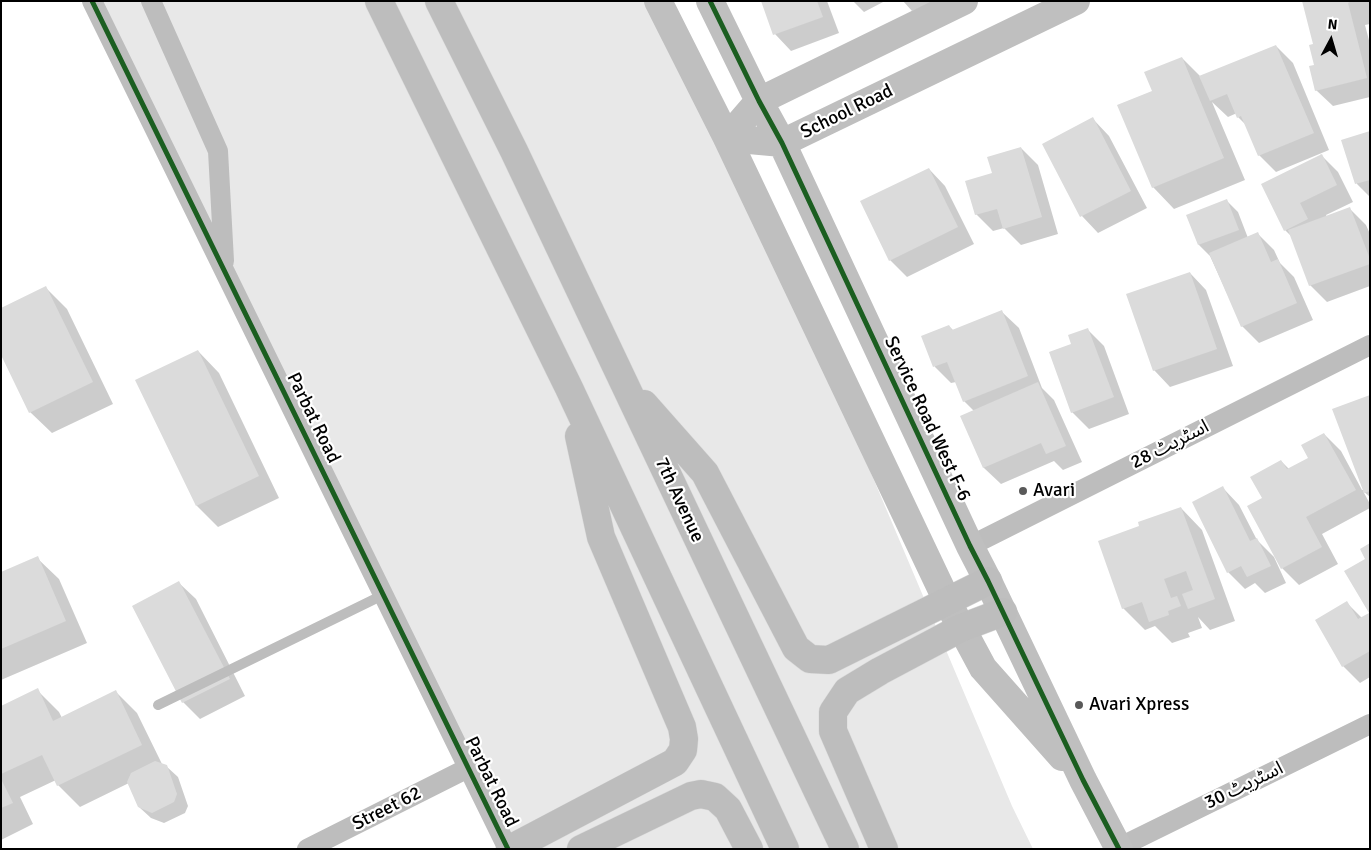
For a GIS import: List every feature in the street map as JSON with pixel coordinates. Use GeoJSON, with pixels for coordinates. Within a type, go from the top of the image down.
{"type":"FeatureCollection","features":[{"type":"Feature","properties":{"kind":"main road"},"geometry":{"type":"LineString","coordinates":[[379,1],[569,388],[784,849]]}},
{"type":"Feature","properties":{"kind":"main road","name":"7th Avenue"},"geometry":{"type":"LineString","coordinates":[[438,1],[514,151],[845,849]]}},
{"type":"Feature","properties":{"kind":"main road"},"geometry":{"type":"LineString","coordinates":[[623,381],[705,472],[796,648],[810,659],[829,660],[988,581]]}},
{"type":"Feature","properties":{"kind":"main road"},"geometry":{"type":"LineString","coordinates":[[509,849],[675,762],[682,750],[684,739],[682,727],[601,537],[569,388]]}},
{"type":"Feature","properties":{"kind":"main road"},"geometry":{"type":"LineString","coordinates":[[884,849],[833,731],[833,712],[848,691],[880,671],[961,628],[1003,612]]}},
{"type":"Feature","properties":{"kind":"main road"},"geometry":{"type":"LineString","coordinates":[[581,849],[690,796],[701,794],[715,798],[728,809],[749,849]]}},
{"type":"Feature","properties":{"kind":"street","name":"Parbat Road"},"geometry":{"type":"LineString","coordinates":[[92,1],[509,849]]}},
{"type":"Feature","properties":{"kind":"street","name":"Parbat Road"},"geometry":{"type":"LineString","coordinates":[[151,1],[218,151],[224,270]]}},
{"type":"Feature","properties":{"kind":"street","name":"Service Road West F-6"},"geometry":{"type":"LineString","coordinates":[[658,1],[728,138],[961,628],[983,668],[1083,780]]}},
{"type":"Feature","properties":{"kind":"street","name":"Service Road West F-6"},"geometry":{"type":"LineString","coordinates":[[710,1],[759,101],[782,143],[970,546],[1083,780],[1118,848]]}},
{"type":"Feature","properties":{"kind":"street"},"geometry":{"type":"LineString","coordinates":[[728,138],[759,101],[964,1]]}},
{"type":"Feature","properties":{"kind":"street","name":"School Road"},"geometry":{"type":"LineString","coordinates":[[728,138],[782,143],[1076,1]]}},
{"type":"Feature","properties":{"kind":"street","name":"اسٹریٹ 28"},"geometry":{"type":"LineString","coordinates":[[970,546],[1370,344]]}},
{"type":"Feature","properties":{"kind":"street","name":"اسٹریٹ 30"},"geometry":{"type":"LineString","coordinates":[[1118,848],[1370,724]]}},
{"type":"Feature","properties":{"kind":"street","name":"Street 62"},"geometry":{"type":"LineString","coordinates":[[307,849],[468,768]]}},
{"type":"Feature","properties":{"kind":"lane"},"geometry":{"type":"LineString","coordinates":[[158,705],[383,594]]}},
{"type":"Feature","properties":{"kind":"shaded area"},"geometry":{"type":"Polygon","coordinates":[[[97,1],[664,1],[716,107],[1012,806],[1033,849],[505,849],[97,1]]]}},
{"type":"Feature","properties":{"kind":"building"},"geometry":{"type":"Polygon","coordinates":[[[761,1],[817,1],[823,17],[773,35],[761,1]]]}},
{"type":"Feature","properties":{"kind":"building"},"geometry":{"type":"Polygon","coordinates":[[[1302,1],[1351,1],[1348,3],[1367,78],[1315,91],[1309,66],[1314,65],[1309,45],[1313,44],[1302,1]]]}},
{"type":"Feature","properties":{"kind":"building"},"geometry":{"type":"Polygon","coordinates":[[[1276,45],[1314,133],[1258,156],[1241,116],[1237,118],[1227,94],[1210,101],[1199,76],[1276,45]]]}},
{"type":"Feature","properties":{"kind":"building"},"geometry":{"type":"Polygon","coordinates":[[[1182,57],[1224,158],[1152,188],[1117,105],[1152,91],[1144,72],[1182,57]]]}},
{"type":"Feature","properties":{"kind":"building"},"geometry":{"type":"Polygon","coordinates":[[[1093,117],[1131,191],[1080,217],[1042,144],[1093,117]]]}},
{"type":"Feature","properties":{"kind":"building"},"geometry":{"type":"Polygon","coordinates":[[[1370,131],[1370,180],[1355,184],[1341,140],[1370,131]]]}},
{"type":"Feature","properties":{"kind":"building"},"geometry":{"type":"Polygon","coordinates":[[[1021,147],[1042,217],[1003,229],[997,209],[975,215],[965,181],[992,173],[987,157],[1021,147]]]}},
{"type":"Feature","properties":{"kind":"building"},"geometry":{"type":"Polygon","coordinates":[[[1322,154],[1337,185],[1300,203],[1308,219],[1284,231],[1261,184],[1322,154]]]}},
{"type":"Feature","properties":{"kind":"building"},"geometry":{"type":"Polygon","coordinates":[[[929,168],[958,227],[889,261],[860,201],[929,168]]]}},
{"type":"Feature","properties":{"kind":"building"},"geometry":{"type":"Polygon","coordinates":[[[1227,199],[1239,230],[1198,245],[1186,215],[1227,199]]]}},
{"type":"Feature","properties":{"kind":"building"},"geometry":{"type":"Polygon","coordinates":[[[1350,207],[1370,259],[1370,264],[1309,286],[1288,230],[1350,207]]]}},
{"type":"Feature","properties":{"kind":"building"},"geometry":{"type":"Polygon","coordinates":[[[1258,232],[1271,262],[1278,259],[1297,303],[1241,327],[1209,253],[1258,232]]]}},
{"type":"Feature","properties":{"kind":"building"},"geometry":{"type":"Polygon","coordinates":[[[1190,272],[1217,349],[1153,371],[1126,294],[1190,272]]]}},
{"type":"Feature","properties":{"kind":"building"},"geometry":{"type":"Polygon","coordinates":[[[46,286],[93,382],[29,413],[1,355],[1,308],[46,286]]]}},
{"type":"Feature","properties":{"kind":"building"},"geometry":{"type":"Polygon","coordinates":[[[1002,310],[1028,376],[963,402],[947,362],[933,367],[921,336],[949,325],[952,330],[1002,310]]]}},
{"type":"Feature","properties":{"kind":"building"},"geometry":{"type":"Polygon","coordinates":[[[1088,328],[1114,397],[1071,413],[1049,352],[1071,344],[1068,335],[1088,328]]]}},
{"type":"Feature","properties":{"kind":"building"},"geometry":{"type":"Polygon","coordinates":[[[198,350],[259,476],[196,506],[135,380],[198,350]]]}},
{"type":"Feature","properties":{"kind":"building"},"geometry":{"type":"Polygon","coordinates":[[[1038,382],[1066,446],[1046,454],[1041,443],[983,468],[960,416],[1038,382]]]}},
{"type":"Feature","properties":{"kind":"building"},"geometry":{"type":"Polygon","coordinates":[[[1370,395],[1370,491],[1364,493],[1332,409],[1370,395]]]}},
{"type":"Feature","properties":{"kind":"building"},"geometry":{"type":"Polygon","coordinates":[[[1324,433],[1356,490],[1306,517],[1322,547],[1281,569],[1247,506],[1262,498],[1250,477],[1281,460],[1287,469],[1308,458],[1301,445],[1324,433]]]}},
{"type":"Feature","properties":{"kind":"building"},"geometry":{"type":"Polygon","coordinates":[[[1223,486],[1250,541],[1257,538],[1271,566],[1247,577],[1241,566],[1227,573],[1192,502],[1223,486]]]}},
{"type":"Feature","properties":{"kind":"building"},"geometry":{"type":"Polygon","coordinates":[[[1181,507],[1215,599],[1188,609],[1182,594],[1193,590],[1186,571],[1164,579],[1171,598],[1177,596],[1181,606],[1168,611],[1169,615],[1149,622],[1142,602],[1122,609],[1098,541],[1139,526],[1138,522],[1181,507]]]}},
{"type":"Feature","properties":{"kind":"building"},"geometry":{"type":"Polygon","coordinates":[[[1370,543],[1370,651],[1342,667],[1315,620],[1347,601],[1358,619],[1369,613],[1344,571],[1365,559],[1360,549],[1370,543]]]}},
{"type":"Feature","properties":{"kind":"building"},"geometry":{"type":"Polygon","coordinates":[[[38,556],[66,621],[1,649],[1,572],[38,556]]]}},
{"type":"Feature","properties":{"kind":"building"},"geometry":{"type":"Polygon","coordinates":[[[179,581],[230,679],[182,703],[132,606],[179,581]]]}},
{"type":"Feature","properties":{"kind":"building"},"geometry":{"type":"Polygon","coordinates":[[[38,688],[53,721],[116,690],[142,745],[57,786],[42,755],[1,774],[1,706],[38,688]]]}},
{"type":"Feature","properties":{"kind":"building"},"geometry":{"type":"Polygon","coordinates":[[[155,761],[167,765],[177,794],[174,802],[152,813],[138,807],[127,782],[131,773],[155,761]]]}},
{"type":"Feature","properties":{"kind":"building"},"geometry":{"type":"Polygon","coordinates":[[[1,779],[13,803],[1,808],[1,779]]]}},
{"type":"Feature","properties":{"kind":"cycle path"},"geometry":{"type":"LineString","coordinates":[[92,1],[508,849]]}},
{"type":"Feature","properties":{"kind":"cycle path"},"geometry":{"type":"LineString","coordinates":[[710,1],[759,101],[782,143],[970,546],[1083,780],[1119,849]]}},
{"type":"Feature","properties":{"kind":"place","name":"Avari"},"geometry":{"type":"Point","coordinates":[1023,491]}},
{"type":"Feature","properties":{"kind":"place","name":"Avari Xpress"},"geometry":{"type":"Point","coordinates":[1079,705]}}]}
